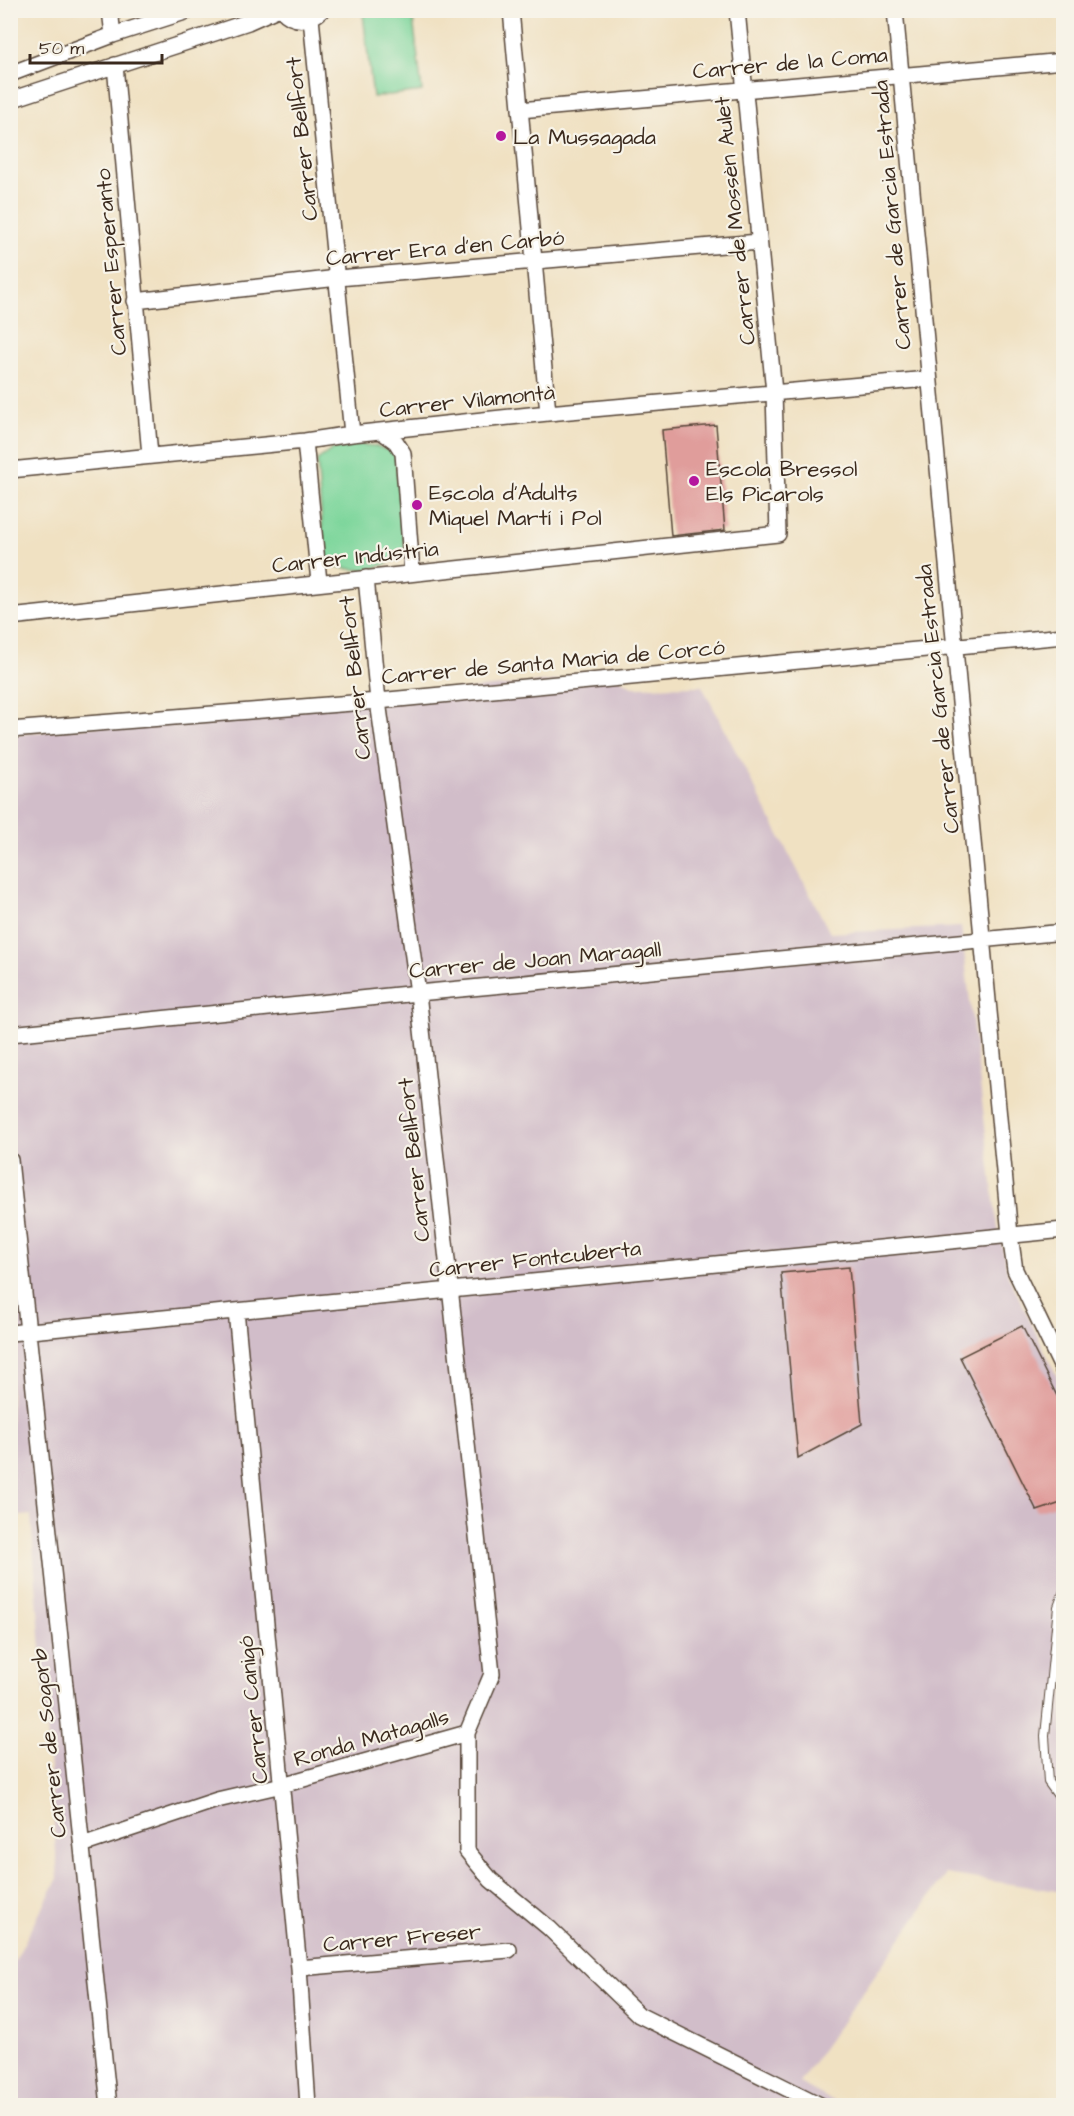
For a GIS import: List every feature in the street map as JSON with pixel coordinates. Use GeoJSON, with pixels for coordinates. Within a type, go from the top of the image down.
{"type":"FeatureCollection","features":[{"type":"Feature","properties":{"kind":"street"},"geometry":{"type":"LineString","coordinates":[[110,10],[112,35]]}},
{"type":"Feature","properties":{"kind":"street"},"geometry":{"type":"LineString","coordinates":[[10,74],[112,35],[191,10]]}},
{"type":"Feature","properties":{"kind":"street"},"geometry":{"type":"LineString","coordinates":[[10,100],[248,22],[274,10]]}},
{"type":"Feature","properties":{"kind":"street"},"geometry":{"type":"LineString","coordinates":[[282,10],[293,19],[316,14]]}},
{"type":"Feature","properties":{"kind":"street"},"geometry":{"type":"LineString","coordinates":[[510,10],[548,413]]}},
{"type":"Feature","properties":{"kind":"street","name":"Carrer de Mossèn Aulet"},"geometry":{"type":"LineString","coordinates":[[738,10],[774,392]]}},
{"type":"Feature","properties":{"kind":"street","name":"Carrer de Garcia Estrada"},"geometry":{"type":"LineString","coordinates":[[895,10],[1010,1235],[1015,1270],[1064,1372]]}},
{"type":"Feature","properties":{"kind":"street","name":"Carrer Bellfort"},"geometry":{"type":"LineString","coordinates":[[316,14],[352,434]]}},
{"type":"Feature","properties":{"kind":"street","name":"Carrer de la Coma"},"geometry":{"type":"LineString","coordinates":[[520,110],[744,88],[1064,61]]}},
{"type":"Feature","properties":{"kind":"street","name":"Carrer Esperanto"},"geometry":{"type":"LineString","coordinates":[[115,65],[150,455]]}},
{"type":"Feature","properties":{"kind":"street","name":"Carrer Era d'en Carbó"},"geometry":{"type":"LineString","coordinates":[[135,301],[338,279],[759,242]]}},
{"type":"Feature","properties":{"kind":"street","name":"Carrer Vilamontà"},"geometry":{"type":"LineString","coordinates":[[10,470],[305,441],[548,413],[928,379]]}},
{"type":"Feature","properties":{"kind":"street","name":"Carrer Indústria"},"geometry":{"type":"LineString","coordinates":[[10,617],[778,534],[774,392]]}},
{"type":"Feature","properties":{"kind":"street"},"geometry":{"type":"LineString","coordinates":[[382,432],[396,442],[403,453],[412,573]]}},
{"type":"Feature","properties":{"kind":"street"},"geometry":{"type":"LineString","coordinates":[[305,441],[319,582]]}},
{"type":"Feature","properties":{"kind":"street","name":"Carrer Bellfort"},"geometry":{"type":"LineString","coordinates":[[366,579],[378,700],[418,993],[492,1674],[466,1733]]}},
{"type":"Feature","properties":{"kind":"street","name":"Carrer de Santa Maria de Corcó"},"geometry":{"type":"LineString","coordinates":[[10,730],[378,700],[1064,636]]}},
{"type":"Feature","properties":{"kind":"street","name":"Carrer de Joan Maragall"},"geometry":{"type":"LineString","coordinates":[[10,1034],[1064,932]]}},
{"type":"Feature","properties":{"kind":"street","name":"Carrer de Sogorb"},"geometry":{"type":"LineString","coordinates":[[10,1160],[109,2106]]}},
{"type":"Feature","properties":{"kind":"street","name":"Carrer Fontcuberta"},"geometry":{"type":"LineString","coordinates":[[10,1334],[1064,1230]]}},
{"type":"Feature","properties":{"kind":"street","name":"Carrer Canigó"},"geometry":{"type":"LineString","coordinates":[[236,1311],[299,1968],[308,2106]]}},
{"type":"Feature","properties":{"kind":"street"},"geometry":{"type":"LineString","coordinates":[[466,1733],[467,1851],[491,1880],[549,1928],[639,2015],[822,2106]]}},
{"type":"Feature","properties":{"kind":"street","name":"Ronda Matagalls"},"geometry":{"type":"LineString","coordinates":[[82,1845],[217,1800],[282,1785],[466,1733]]}},
{"type":"Feature","properties":{"kind":"street","name":"Carrer Freser"},"geometry":{"type":"LineString","coordinates":[[299,1968],[509,1950]]}},
{"type":"Feature","properties":{"kind":"lane"},"geometry":{"type":"LineString","coordinates":[[1064,1591],[1058,1607],[1045,1736],[1048,1782],[1064,1804]]}},
{"type":"Feature","properties":{"kind":"lane"},"geometry":{"type":"LineString","coordinates":[[1054,1658],[1064,1665]]}},
{"type":"Feature","properties":{"kind":"shaded area"},"geometry":{"type":"Polygon","coordinates":[[[612,675],[634,687],[702,686],[830,933],[961,927],[996,1217],[1008,1275],[1063,1389],[1063,1892],[946,1874],[799,2083],[841,2105],[11,2105],[11,1968],[58,1878],[31,1515],[11,1517],[11,735],[612,675]]]}},
{"type":"Feature","properties":{"kind":"green space"},"geometry":{"type":"Polygon","coordinates":[[[393,10],[412,11],[422,91],[373,97],[363,14],[393,10]]]}},
{"type":"Feature","properties":{"kind":"green space"},"geometry":{"type":"Polygon","coordinates":[[[353,444],[376,446],[395,453],[405,554],[375,568],[357,570],[325,563],[317,460],[333,449],[353,444]]]}},
{"type":"Feature","properties":{"kind":"building","name":"Escola Bressol Els Picarols"},"geometry":{"type":"Polygon","coordinates":[[[716,425],[725,530],[671,536],[662,430],[716,425]]]}},
{"type":"Feature","properties":{"kind":"building"},"geometry":{"type":"Polygon","coordinates":[[[849,1267],[862,1424],[798,1458],[781,1273],[849,1267]]]}},
{"type":"Feature","properties":{"kind":"building"},"geometry":{"type":"Polygon","coordinates":[[[1022,1326],[1064,1410],[1064,1502],[1037,1511],[960,1357],[1022,1326]]]}},
{"type":"Feature","properties":{"kind":"place","name":"La Mussagada"},"geometry":{"type":"Point","coordinates":[501,136]}},
{"type":"Feature","properties":{"kind":"place","name":"Escola Bressol Els Picarols"},"geometry":{"type":"Point","coordinates":[694,481]}},
{"type":"Feature","properties":{"kind":"place","name":"Escola d'Adults Miquel Martí i Pol"},"geometry":{"type":"Point","coordinates":[417,505]}}]}
